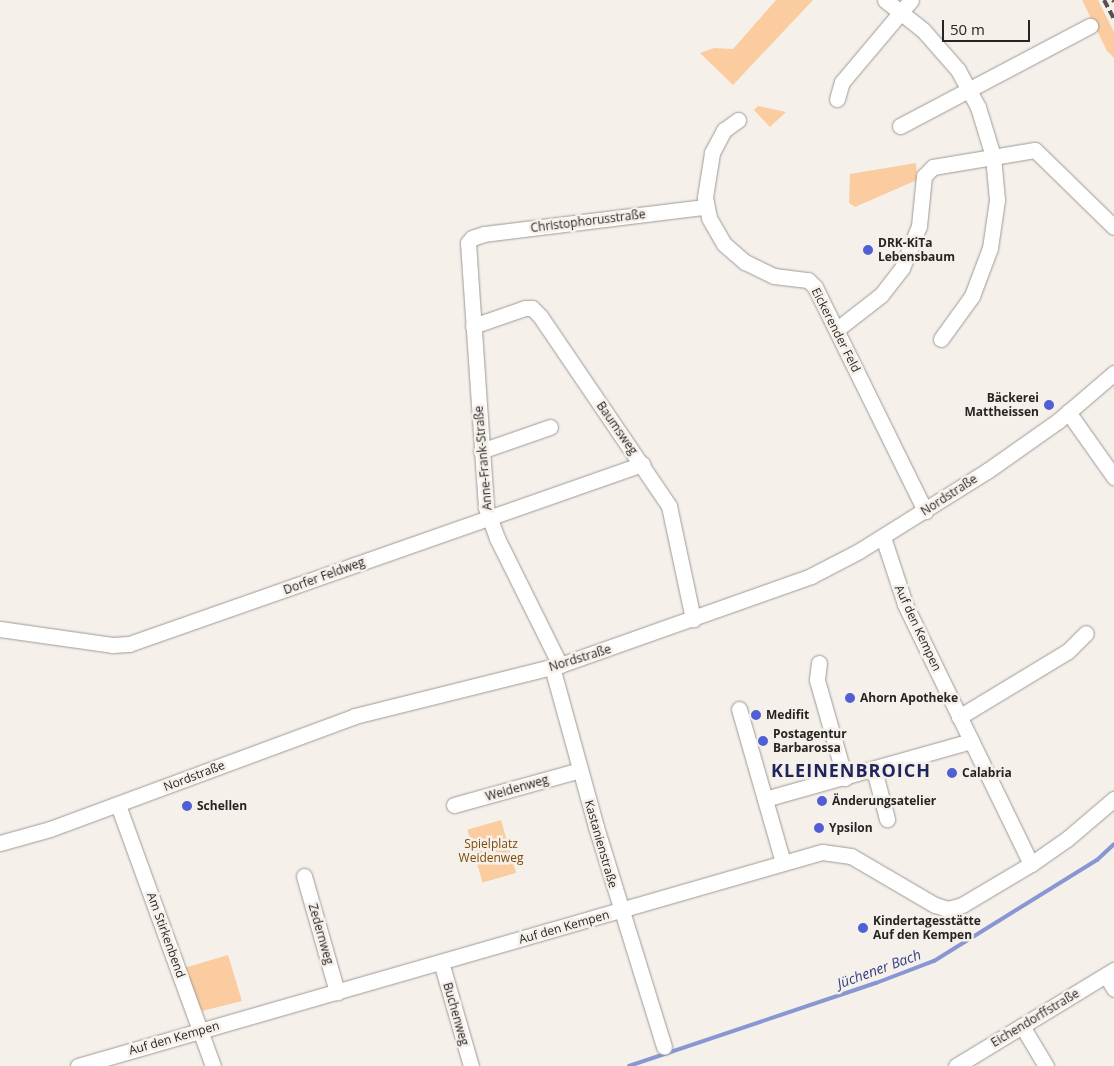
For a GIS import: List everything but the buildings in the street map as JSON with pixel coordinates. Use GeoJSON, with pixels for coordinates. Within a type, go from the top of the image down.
{"type":"FeatureCollection","features":[{"type":"Feature","properties":{"kind":"street"},"geometry":{"type":"LineString","coordinates":[[885,0],[941,48],[969,89],[984,121],[993,156],[997,200],[990,248],[972,296],[941,339]]}},
{"type":"Feature","properties":{"kind":"street"},"geometry":{"type":"LineString","coordinates":[[837,99],[842,82],[911,0]]}},
{"type":"Feature","properties":{"kind":"street"},"geometry":{"type":"LineString","coordinates":[[900,126],[1090,26]]}},
{"type":"Feature","properties":{"kind":"street","name":"Eickerender Feld"},"geometry":{"type":"LineString","coordinates":[[738,120],[724,130],[713,149],[706,178],[705,207],[721,239],[745,262],[774,276],[812,283],[925,511]]}},
{"type":"Feature","properties":{"kind":"street"},"geometry":{"type":"LineString","coordinates":[[836,330],[881,295],[906,261],[921,219],[926,172],[940,165],[1037,151],[1114,227]]}},
{"type":"Feature","properties":{"kind":"street","name":"Christophorusstraße"},"geometry":{"type":"LineString","coordinates":[[472,238],[705,207]]}},
{"type":"Feature","properties":{"kind":"street","name":"Anne-Frank-Straße"},"geometry":{"type":"LineString","coordinates":[[472,238],[466,250],[481,451],[488,516],[556,666]]}},
{"type":"Feature","properties":{"kind":"street","name":"Baumsweg"},"geometry":{"type":"LineString","coordinates":[[473,326],[519,309],[533,309],[642,464],[672,514],[693,619]]}},
{"type":"Feature","properties":{"kind":"street","name":"Nordstraße"},"geometry":{"type":"LineString","coordinates":[[0,842],[44,831],[118,805],[355,716],[556,666],[811,576],[925,511],[1068,412],[1114,374]]}},
{"type":"Feature","properties":{"kind":"street"},"geometry":{"type":"LineString","coordinates":[[1068,412],[1114,477]]}},
{"type":"Feature","properties":{"kind":"street"},"geometry":{"type":"LineString","coordinates":[[481,451],[550,427]]}},
{"type":"Feature","properties":{"kind":"street","name":"Dorfer Feldweg"},"geometry":{"type":"LineString","coordinates":[[0,629],[112,645],[129,644],[488,516],[642,464]]}},
{"type":"Feature","properties":{"kind":"street","name":"Auf den Kempen"},"geometry":{"type":"LineString","coordinates":[[882,537],[905,604],[1031,864]]}},
{"type":"Feature","properties":{"kind":"street"},"geometry":{"type":"LineString","coordinates":[[959,717],[1068,651],[1086,633]]}},
{"type":"Feature","properties":{"kind":"street"},"geometry":{"type":"LineString","coordinates":[[819,663],[817,680],[845,778]]}},
{"type":"Feature","properties":{"kind":"street","name":"Kastanienstraße"},"geometry":{"type":"LineString","coordinates":[[556,666],[580,770],[621,910],[628,922],[664,1048]]}},
{"type":"Feature","properties":{"kind":"street"},"geometry":{"type":"LineString","coordinates":[[739,709],[783,862]]}},
{"type":"Feature","properties":{"kind":"street"},"geometry":{"type":"LineString","coordinates":[[765,800],[971,741]]}},
{"type":"Feature","properties":{"kind":"street","name":"Weidenweg"},"geometry":{"type":"LineString","coordinates":[[454,805],[580,770]]}},
{"type":"Feature","properties":{"kind":"street"},"geometry":{"type":"LineString","coordinates":[[874,770],[887,819]]}},
{"type":"Feature","properties":{"kind":"street","name":"Auf den Kempen"},"geometry":{"type":"LineString","coordinates":[[78,1066],[822,852],[842,852],[935,905],[948,909],[962,905],[1031,864],[1067,839],[1114,799]]}},
{"type":"Feature","properties":{"kind":"street","name":"Am Stirkenbend"},"geometry":{"type":"LineString","coordinates":[[118,805],[213,1066]]}},
{"type":"Feature","properties":{"kind":"street","name":"Zedernweg"},"geometry":{"type":"LineString","coordinates":[[304,876],[337,992]]}},
{"type":"Feature","properties":{"kind":"street","name":"Buchenweg"},"geometry":{"type":"LineString","coordinates":[[441,962],[471,1066]]}},
{"type":"Feature","properties":{"kind":"street"},"geometry":{"type":"LineString","coordinates":[[1110,973],[1114,989]]}},
{"type":"Feature","properties":{"kind":"street","name":"Eichendorffstraße"},"geometry":{"type":"LineString","coordinates":[[956,1066],[1110,973]]}},
{"type":"Feature","properties":{"kind":"street"},"geometry":{"type":"LineString","coordinates":[[1022,1026],[1046,1066]]}},
{"type":"Feature","properties":{"kind":"green space"},"geometry":{"type":"Polygon","coordinates":[[[776,0],[813,0],[733,85],[700,53],[714,48],[733,49],[776,0]]]}},
{"type":"Feature","properties":{"kind":"green space"},"geometry":{"type":"Polygon","coordinates":[[[1082,0],[1098,0],[1114,32],[1114,58],[1107,51],[1082,0]]]}},
{"type":"Feature","properties":{"kind":"green space"},"geometry":{"type":"Polygon","coordinates":[[[758,106],[786,112],[770,127],[754,110],[758,106]]]}},
{"type":"Feature","properties":{"kind":"green space"},"geometry":{"type":"Polygon","coordinates":[[[916,163],[917,180],[855,207],[849,203],[850,174],[916,163]]]}},
{"type":"Feature","properties":{"kind":"green space","name":"Spielplatz Weidenweg"},"geometry":{"type":"Polygon","coordinates":[[[501,820],[516,873],[483,883],[467,830],[501,820]]]}},
{"type":"Feature","properties":{"kind":"green space"},"geometry":{"type":"Polygon","coordinates":[[[228,955],[242,1001],[202,1011],[184,968],[228,955]]]}},
{"type":"Feature","properties":{"kind":"waterway","name":"Jüchener Bach"},"geometry":{"type":"LineString","coordinates":[[629,1066],[876,983],[934,961],[1097,860],[1114,844]]}},
{"type":"Feature","properties":{"kind":"railway"},"geometry":{"type":"LineString","coordinates":[[1104,0],[1114,19]]}},
{"type":"Feature","properties":{"kind":"place","name":"DRK-KiTa Lebensbaum"},"geometry":{"type":"Point","coordinates":[868,250]}},
{"type":"Feature","properties":{"kind":"place","name":"Bäckerei Mattheissen"},"geometry":{"type":"Point","coordinates":[1049,405]}},
{"type":"Feature","properties":{"kind":"place","name":"Ahorn Apotheke"},"geometry":{"type":"Point","coordinates":[850,698]}},
{"type":"Feature","properties":{"kind":"place","name":"Medifit"},"geometry":{"type":"Point","coordinates":[756,715]}},
{"type":"Feature","properties":{"kind":"place","name":"Postagentur Barbarossa"},"geometry":{"type":"Point","coordinates":[763,741]}},
{"type":"Feature","properties":{"kind":"place","name":"Calabria"},"geometry":{"type":"Point","coordinates":[952,773]}},
{"type":"Feature","properties":{"kind":"place","name":"Änderungsatelier"},"geometry":{"type":"Point","coordinates":[822,801]}},
{"type":"Feature","properties":{"kind":"place","name":"Schellen"},"geometry":{"type":"Point","coordinates":[187,806]}},
{"type":"Feature","properties":{"kind":"place","name":"Ypsilon"},"geometry":{"type":"Point","coordinates":[819,828]}},
{"type":"Feature","properties":{"kind":"place","name":"Kindertagesstätte Auf den Kempen"},"geometry":{"type":"Point","coordinates":[863,928]}},
{"type":"Feature","properties":{"kind":"district","name":"KLEINENBROICH"},"geometry":{"type":"Point","coordinates":[851,770]}}]}
